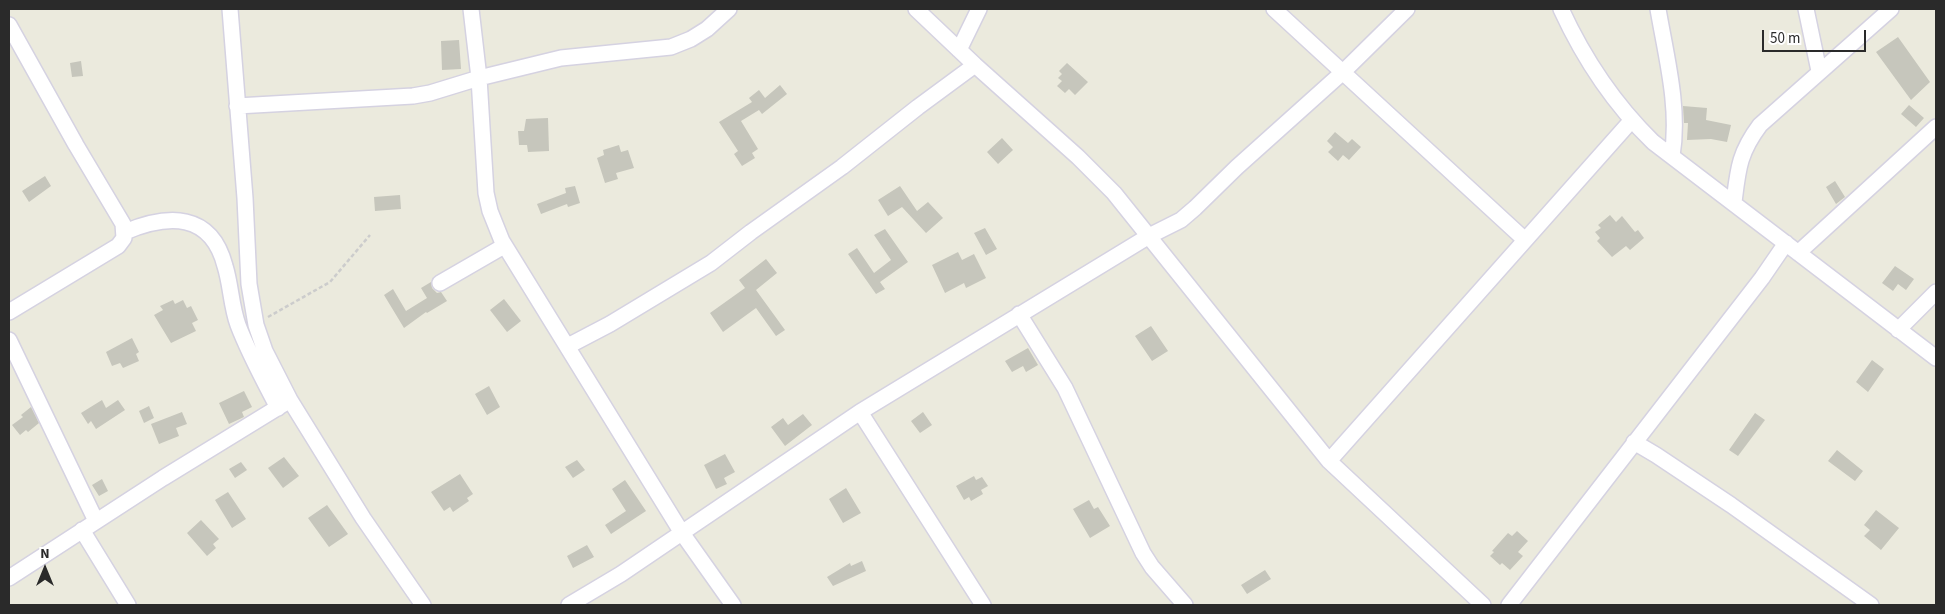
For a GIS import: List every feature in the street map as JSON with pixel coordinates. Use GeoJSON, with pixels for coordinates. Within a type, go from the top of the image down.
{"type":"FeatureCollection","features":[{"type":"Feature","properties":{"kind":"street"},"geometry":{"type":"LineString","coordinates":[[230,9],[245,198],[249,284],[256,325],[284,404]]}},
{"type":"Feature","properties":{"kind":"street"},"geometry":{"type":"LineString","coordinates":[[471,9],[479,78],[486,193],[490,211],[504,246],[568,346],[682,533],[733,605]]}},
{"type":"Feature","properties":{"kind":"street"},"geometry":{"type":"LineString","coordinates":[[237,106],[413,96],[430,93],[479,78],[580,55],[671,46],[691,39],[707,29],[729,9]]}},
{"type":"Feature","properties":{"kind":"street"},"geometry":{"type":"LineString","coordinates":[[916,9],[975,65],[1078,157],[1114,193],[1329,461],[1483,605]]}},
{"type":"Feature","properties":{"kind":"street"},"geometry":{"type":"LineString","coordinates":[[959,50],[979,9]]}},
{"type":"Feature","properties":{"kind":"street"},"geometry":{"type":"LineString","coordinates":[[1274,9],[1524,239]]}},
{"type":"Feature","properties":{"kind":"street"},"geometry":{"type":"LineString","coordinates":[[568,605],[621,574],[860,412],[1149,236],[1181,220],[1343,72],[1407,9]]}},
{"type":"Feature","properties":{"kind":"street"},"geometry":{"type":"LineString","coordinates":[[1561,9],[1591,66],[1631,121],[1652,142],[1734,202],[1936,358]]}},
{"type":"Feature","properties":{"kind":"street"},"geometry":{"type":"LineString","coordinates":[[1658,9],[1670,76],[1674,116],[1675,139],[1672,156]]}},
{"type":"Feature","properties":{"kind":"street"},"geometry":{"type":"LineString","coordinates":[[1806,9],[1819,71]]}},
{"type":"Feature","properties":{"kind":"street"},"geometry":{"type":"LineString","coordinates":[[1734,202],[1739,164],[1750,139],[1760,125],[1891,9]]}},
{"type":"Feature","properties":{"kind":"street"},"geometry":{"type":"LineString","coordinates":[[9,312],[118,246],[124,238],[125,232],[120,220],[11,34]]}},
{"type":"Feature","properties":{"kind":"street"},"geometry":{"type":"LineString","coordinates":[[568,346],[610,324],[711,263],[842,167],[975,65]]}},
{"type":"Feature","properties":{"kind":"street"},"geometry":{"type":"LineString","coordinates":[[1329,461],[1524,239],[1631,121]]}},
{"type":"Feature","properties":{"kind":"street"},"geometry":{"type":"LineString","coordinates":[[1798,253],[1936,127]]}},
{"type":"Feature","properties":{"kind":"street"},"geometry":{"type":"LineString","coordinates":[[125,232],[153,222],[182,220],[201,227],[213,240],[220,250],[225,265],[238,324],[255,363],[422,605]]}},
{"type":"Feature","properties":{"kind":"street"},"geometry":{"type":"LineString","coordinates":[[1509,605],[1751,293],[1786,243]]}},
{"type":"Feature","properties":{"kind":"street"},"geometry":{"type":"LineString","coordinates":[[440,283],[504,246]]}},
{"type":"Feature","properties":{"kind":"street"},"geometry":{"type":"LineString","coordinates":[[1898,330],[1936,292]]}},
{"type":"Feature","properties":{"kind":"street"},"geometry":{"type":"LineString","coordinates":[[1020,314],[1065,388],[1143,553],[1152,567],[1185,605]]}},
{"type":"Feature","properties":{"kind":"street"},"geometry":{"type":"LineString","coordinates":[[9,340],[96,521]]}},
{"type":"Feature","properties":{"kind":"street"},"geometry":{"type":"LineString","coordinates":[[9,578],[163,478],[284,404]]}},
{"type":"Feature","properties":{"kind":"street"},"geometry":{"type":"LineString","coordinates":[[860,412],[984,605]]}},
{"type":"Feature","properties":{"kind":"street"},"geometry":{"type":"LineString","coordinates":[[1634,442],[1731,505],[1871,605]]}},
{"type":"Feature","properties":{"kind":"street"},"geometry":{"type":"LineString","coordinates":[[82,530],[128,605]]}},
{"type":"Feature","properties":{"kind":"path"},"geometry":{"type":"LineString","coordinates":[[256,325],[277,310],[317,291],[330,282],[370,235]]}},
{"type":"Feature","properties":{"kind":"building"},"geometry":{"type":"Polygon","coordinates":[[[1898,37],[1930,82],[1911,100],[1876,52],[1898,37]]]}},
{"type":"Feature","properties":{"kind":"building"},"geometry":{"type":"Polygon","coordinates":[[[459,40],[461,69],[442,70],[441,41],[459,40]]]}},
{"type":"Feature","properties":{"kind":"building"},"geometry":{"type":"Polygon","coordinates":[[[81,61],[83,76],[72,77],[70,63],[81,61]]]}},
{"type":"Feature","properties":{"kind":"building"},"geometry":{"type":"Polygon","coordinates":[[[1067,63],[1088,82],[1075,95],[1069,89],[1065,93],[1057,86],[1062,81],[1058,78],[1062,74],[1059,71],[1067,63]]]}},
{"type":"Feature","properties":{"kind":"building"},"geometry":{"type":"Polygon","coordinates":[[[780,85],[787,94],[762,114],[759,110],[741,121],[758,149],[752,153],[755,158],[742,166],[734,154],[738,151],[719,122],[752,102],[749,98],[759,90],[765,98],[780,85]]]}},
{"type":"Feature","properties":{"kind":"building"},"geometry":{"type":"Polygon","coordinates":[[[1909,105],[1924,118],[1916,127],[1901,114],[1909,105]]]}},
{"type":"Feature","properties":{"kind":"building"},"geometry":{"type":"Polygon","coordinates":[[[1683,106],[1707,108],[1706,120],[1731,125],[1727,142],[1711,139],[1687,140],[1688,123],[1684,123],[1683,106]]]}},
{"type":"Feature","properties":{"kind":"building"},"geometry":{"type":"Polygon","coordinates":[[[548,118],[549,151],[528,152],[527,145],[519,145],[518,131],[524,131],[526,119],[548,118]]]}},
{"type":"Feature","properties":{"kind":"building"},"geometry":{"type":"Polygon","coordinates":[[[1335,132],[1348,143],[1352,139],[1361,147],[1349,160],[1343,155],[1338,161],[1328,152],[1333,147],[1327,141],[1335,132]]]}},
{"type":"Feature","properties":{"kind":"building"},"geometry":{"type":"Polygon","coordinates":[[[1002,138],[1013,150],[998,164],[987,152],[1002,138]]]}},
{"type":"Feature","properties":{"kind":"building"},"geometry":{"type":"Polygon","coordinates":[[[619,145],[621,152],[628,150],[634,168],[616,173],[618,179],[605,183],[597,158],[604,155],[603,150],[619,145]]]}},
{"type":"Feature","properties":{"kind":"building"},"geometry":{"type":"Polygon","coordinates":[[[45,176],[51,186],[29,202],[22,191],[45,176]]]}},
{"type":"Feature","properties":{"kind":"building"},"geometry":{"type":"Polygon","coordinates":[[[1835,181],[1845,197],[1836,204],[1826,187],[1835,181]]]}},
{"type":"Feature","properties":{"kind":"building"},"geometry":{"type":"Polygon","coordinates":[[[575,186],[580,203],[568,207],[567,204],[541,214],[537,204],[566,193],[565,188],[575,186]]]}},
{"type":"Feature","properties":{"kind":"building"},"geometry":{"type":"Polygon","coordinates":[[[900,186],[917,211],[928,202],[943,218],[926,233],[902,207],[888,216],[878,200],[900,186]]]}},
{"type":"Feature","properties":{"kind":"building"},"geometry":{"type":"Polygon","coordinates":[[[400,195],[401,209],[375,211],[374,197],[400,195]]]}},
{"type":"Feature","properties":{"kind":"building"},"geometry":{"type":"Polygon","coordinates":[[[1610,215],[1616,222],[1622,216],[1635,232],[1638,230],[1644,238],[1630,250],[1626,246],[1612,257],[1597,241],[1600,238],[1595,232],[1601,228],[1598,225],[1610,215]]]}},
{"type":"Feature","properties":{"kind":"building"},"geometry":{"type":"Polygon","coordinates":[[[985,228],[997,249],[986,255],[974,233],[985,228]]]}},
{"type":"Feature","properties":{"kind":"building"},"geometry":{"type":"Polygon","coordinates":[[[885,229],[908,262],[880,282],[885,289],[876,294],[848,254],[857,248],[874,273],[891,260],[874,235],[885,229]]]}},
{"type":"Feature","properties":{"kind":"building"},"geometry":{"type":"Polygon","coordinates":[[[958,252],[962,260],[974,254],[986,278],[966,288],[964,283],[945,293],[932,265],[958,252]]]}},
{"type":"Feature","properties":{"kind":"building"},"geometry":{"type":"Polygon","coordinates":[[[766,259],[777,273],[756,290],[785,330],[776,336],[756,308],[723,332],[710,313],[745,288],[739,280],[766,259]]]}},
{"type":"Feature","properties":{"kind":"building"},"geometry":{"type":"Polygon","coordinates":[[[1895,266],[1914,279],[1906,290],[1898,284],[1893,291],[1882,283],[1895,266]]]}},
{"type":"Feature","properties":{"kind":"building"},"geometry":{"type":"Polygon","coordinates":[[[431,282],[432,288],[437,293],[441,292],[447,301],[426,312],[404,328],[384,295],[393,289],[406,311],[427,298],[421,288],[431,282]]]}},
{"type":"Feature","properties":{"kind":"building"},"geometry":{"type":"Polygon","coordinates":[[[504,299],[521,321],[507,332],[490,310],[504,299]]]}},
{"type":"Feature","properties":{"kind":"building"},"geometry":{"type":"Polygon","coordinates":[[[173,300],[175,304],[183,300],[187,308],[191,306],[198,320],[192,323],[196,331],[171,343],[154,315],[163,310],[160,306],[173,300]]]}},
{"type":"Feature","properties":{"kind":"building"},"geometry":{"type":"Polygon","coordinates":[[[1151,326],[1168,351],[1152,361],[1135,336],[1151,326]]]}},
{"type":"Feature","properties":{"kind":"building"},"geometry":{"type":"Polygon","coordinates":[[[132,338],[139,352],[136,354],[139,361],[123,368],[120,363],[112,366],[106,352],[132,338]]]}},
{"type":"Feature","properties":{"kind":"building"},"geometry":{"type":"Polygon","coordinates":[[[1028,348],[1038,365],[1026,372],[1023,366],[1012,372],[1005,361],[1028,348]]]}},
{"type":"Feature","properties":{"kind":"building"},"geometry":{"type":"Polygon","coordinates":[[[1872,360],[1884,369],[1868,392],[1856,382],[1872,360]]]}},
{"type":"Feature","properties":{"kind":"building"},"geometry":{"type":"Polygon","coordinates":[[[489,386],[500,407],[487,415],[475,394],[489,386]]]}},
{"type":"Feature","properties":{"kind":"building"},"geometry":{"type":"Polygon","coordinates":[[[244,391],[252,407],[242,412],[244,417],[229,424],[219,403],[244,391]]]}},
{"type":"Feature","properties":{"kind":"building"},"geometry":{"type":"Polygon","coordinates":[[[102,400],[106,408],[118,400],[125,410],[96,429],[91,421],[88,424],[81,413],[102,400]]]}},
{"type":"Feature","properties":{"kind":"building"},"geometry":{"type":"Polygon","coordinates":[[[149,406],[154,418],[144,423],[139,411],[149,406]]]}},
{"type":"Feature","properties":{"kind":"building"},"geometry":{"type":"Polygon","coordinates":[[[31,407],[39,423],[28,432],[26,430],[20,435],[12,425],[23,417],[21,415],[31,407]]]}},
{"type":"Feature","properties":{"kind":"building"},"geometry":{"type":"Polygon","coordinates":[[[182,412],[187,424],[176,428],[179,436],[159,444],[151,424],[182,412]]]}},
{"type":"Feature","properties":{"kind":"building"},"geometry":{"type":"Polygon","coordinates":[[[923,412],[932,425],[920,433],[911,421],[923,412]]]}},
{"type":"Feature","properties":{"kind":"building"},"geometry":{"type":"Polygon","coordinates":[[[1755,413],[1765,420],[1738,456],[1729,450],[1755,413]]]}},
{"type":"Feature","properties":{"kind":"building"},"geometry":{"type":"Polygon","coordinates":[[[803,414],[812,425],[785,446],[771,427],[783,418],[788,425],[803,414]]]}},
{"type":"Feature","properties":{"kind":"building"},"geometry":{"type":"Polygon","coordinates":[[[1837,450],[1863,471],[1855,481],[1828,461],[1837,450]]]}},
{"type":"Feature","properties":{"kind":"building"},"geometry":{"type":"Polygon","coordinates":[[[725,454],[735,472],[724,478],[727,484],[716,489],[704,465],[725,454]]]}},
{"type":"Feature","properties":{"kind":"building"},"geometry":{"type":"Polygon","coordinates":[[[284,457],[299,476],[283,488],[268,468],[284,457]]]}},
{"type":"Feature","properties":{"kind":"building"},"geometry":{"type":"Polygon","coordinates":[[[577,460],[585,470],[573,478],[565,467],[577,460]]]}},
{"type":"Feature","properties":{"kind":"building"},"geometry":{"type":"Polygon","coordinates":[[[241,462],[247,470],[235,478],[229,469],[241,462]]]}},
{"type":"Feature","properties":{"kind":"building"},"geometry":{"type":"Polygon","coordinates":[[[460,474],[473,494],[467,498],[469,501],[453,512],[450,507],[444,511],[431,492],[460,474]]]}},
{"type":"Feature","properties":{"kind":"building"},"geometry":{"type":"Polygon","coordinates":[[[974,476],[976,480],[982,477],[988,486],[981,490],[983,494],[971,501],[969,497],[964,500],[956,486],[974,476]]]}},
{"type":"Feature","properties":{"kind":"building"},"geometry":{"type":"Polygon","coordinates":[[[102,479],[108,491],[99,496],[92,485],[102,479]]]}},
{"type":"Feature","properties":{"kind":"building"},"geometry":{"type":"Polygon","coordinates":[[[625,480],[646,511],[611,534],[605,525],[626,511],[612,489],[625,480]]]}},
{"type":"Feature","properties":{"kind":"building"},"geometry":{"type":"Polygon","coordinates":[[[846,488],[861,513],[843,523],[829,499],[846,488]]]}},
{"type":"Feature","properties":{"kind":"building"},"geometry":{"type":"Polygon","coordinates":[[[228,492],[246,519],[232,528],[215,500],[228,492]]]}},
{"type":"Feature","properties":{"kind":"building"},"geometry":{"type":"Polygon","coordinates":[[[1089,500],[1094,509],[1098,507],[1110,526],[1090,538],[1073,509],[1089,500]]]}},
{"type":"Feature","properties":{"kind":"building"},"geometry":{"type":"Polygon","coordinates":[[[327,505],[348,534],[329,547],[308,518],[327,505]]]}},
{"type":"Feature","properties":{"kind":"building"},"geometry":{"type":"Polygon","coordinates":[[[1876,510],[1899,528],[1881,550],[1864,536],[1870,530],[1864,525],[1876,510]]]}},
{"type":"Feature","properties":{"kind":"building"},"geometry":{"type":"Polygon","coordinates":[[[201,520],[219,539],[213,544],[216,548],[207,556],[187,533],[201,520]]]}},
{"type":"Feature","properties":{"kind":"building"},"geometry":{"type":"Polygon","coordinates":[[[1517,531],[1528,541],[1518,552],[1523,556],[1510,570],[1502,563],[1500,565],[1490,556],[1494,552],[1492,551],[1508,533],[1512,536],[1517,531]]]}},
{"type":"Feature","properties":{"kind":"building"},"geometry":{"type":"Polygon","coordinates":[[[587,545],[594,557],[573,568],[567,556],[587,545]]]}},
{"type":"Feature","properties":{"kind":"building"},"geometry":{"type":"Polygon","coordinates":[[[862,561],[866,571],[833,586],[827,577],[850,563],[851,566],[862,561]]]}},
{"type":"Feature","properties":{"kind":"building"},"geometry":{"type":"Polygon","coordinates":[[[1265,570],[1271,579],[1247,594],[1241,585],[1265,570]]]}}]}
